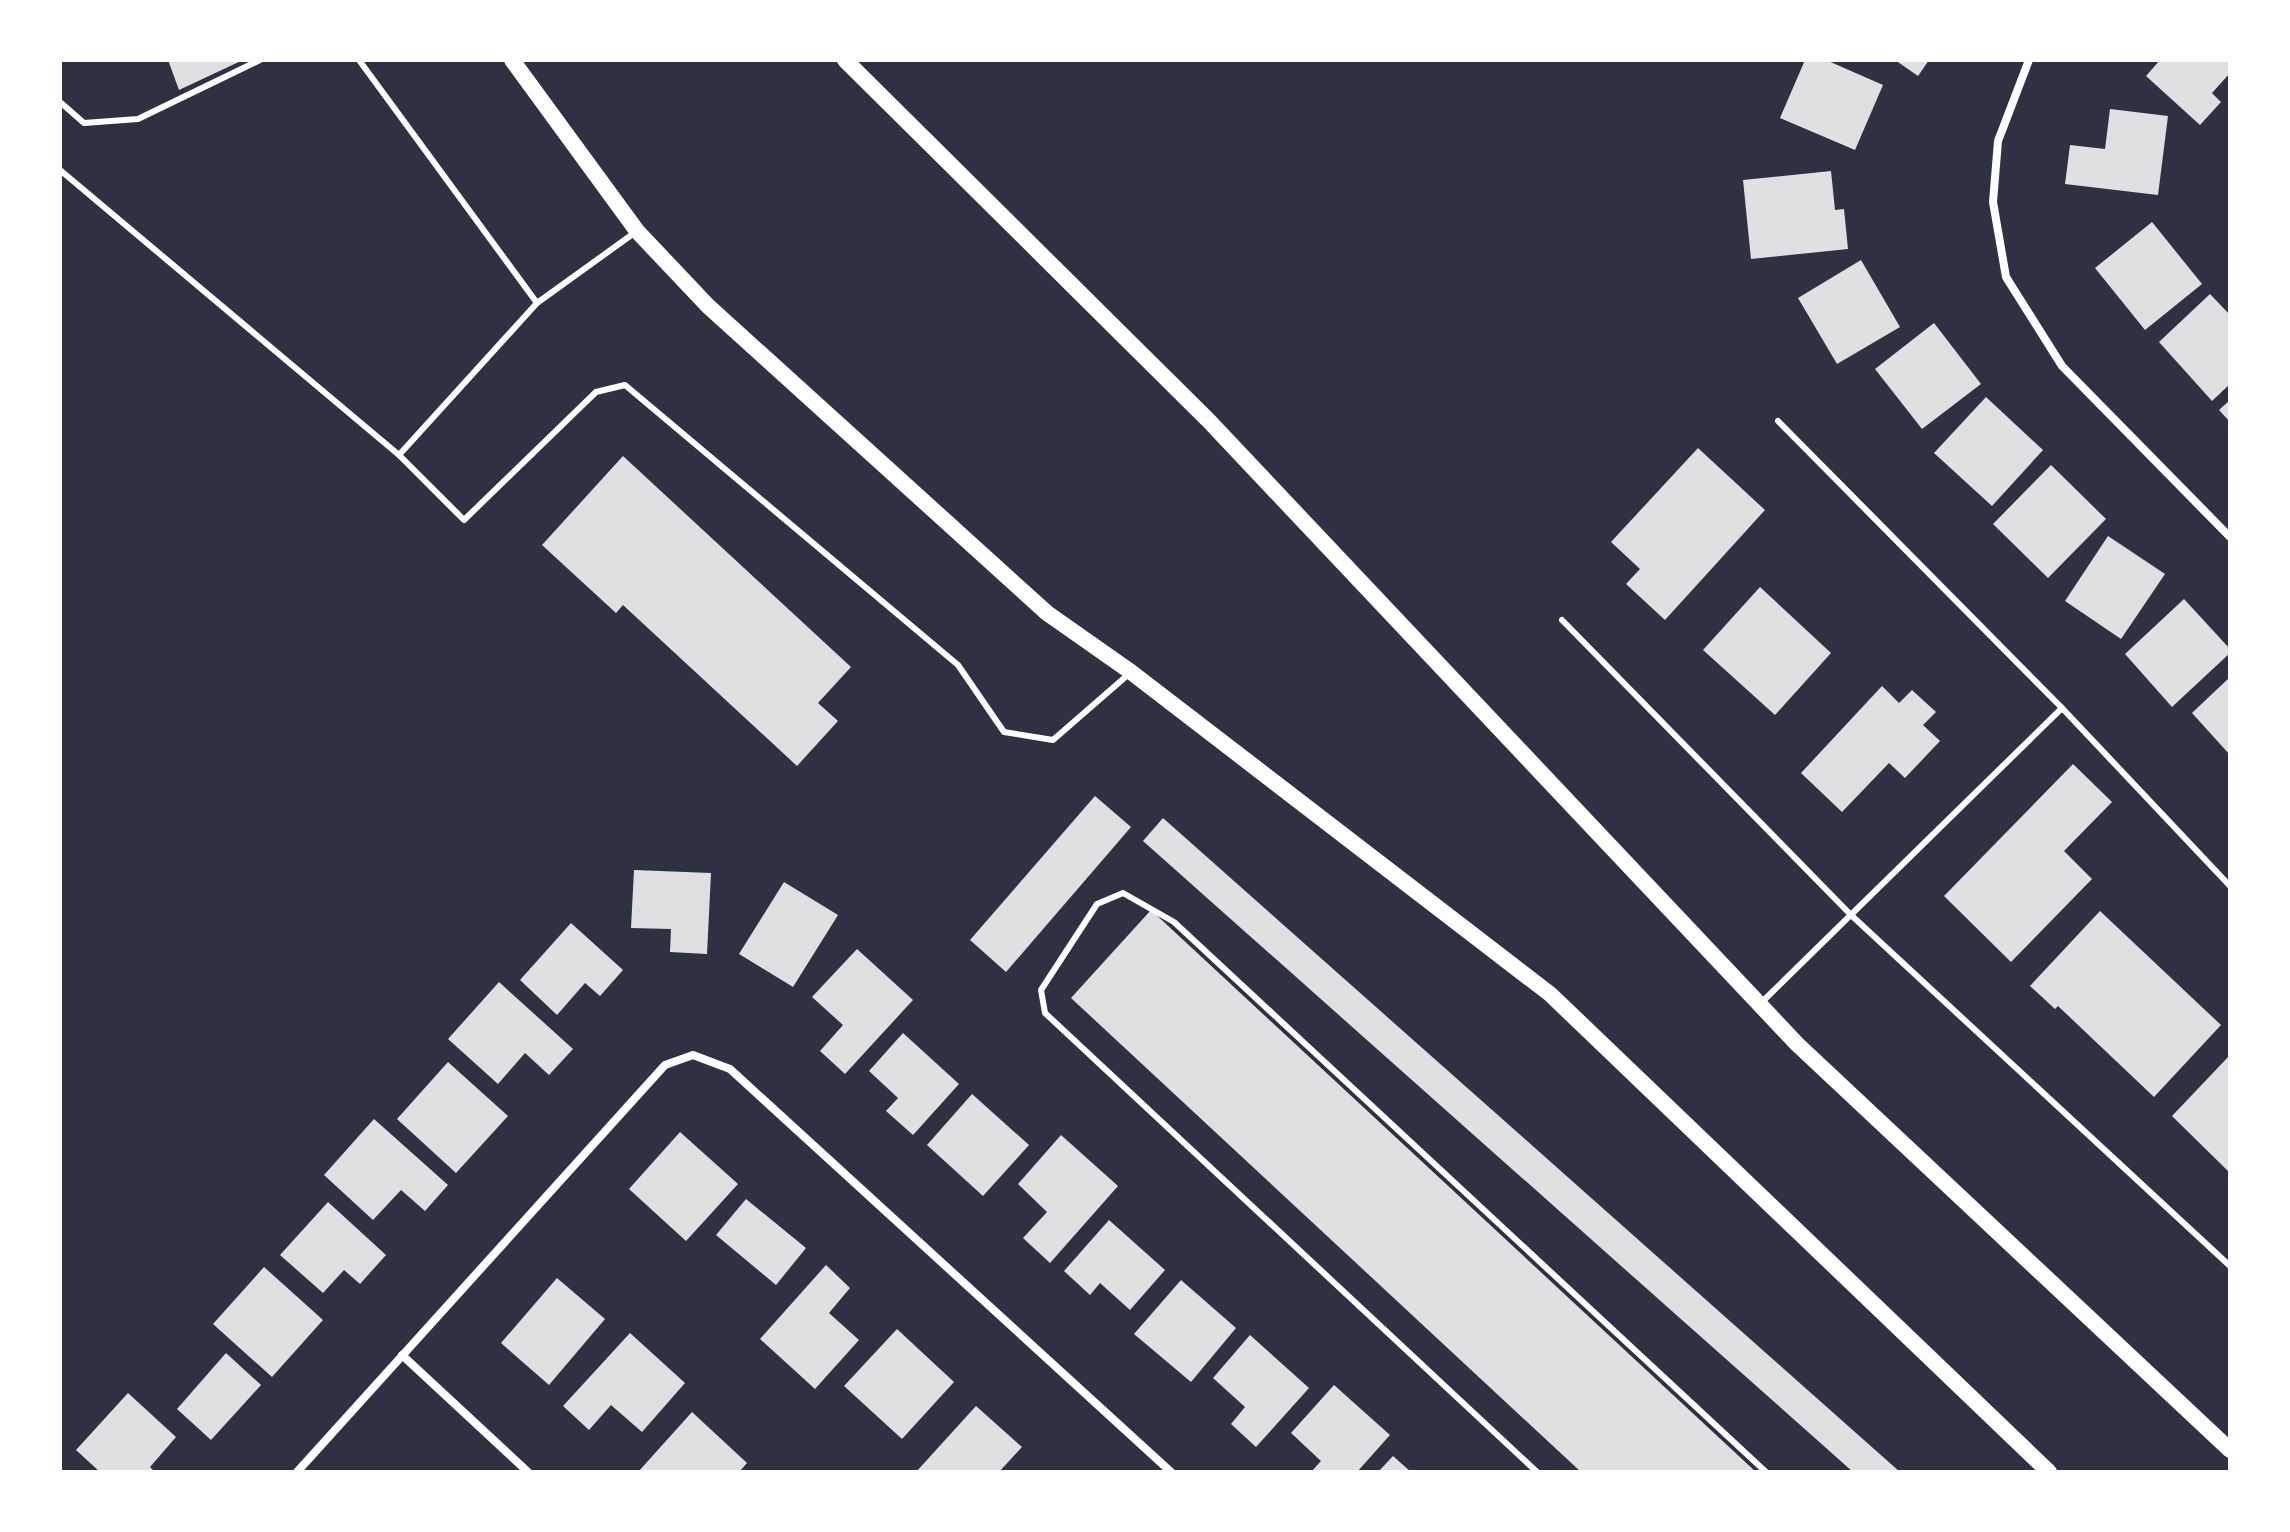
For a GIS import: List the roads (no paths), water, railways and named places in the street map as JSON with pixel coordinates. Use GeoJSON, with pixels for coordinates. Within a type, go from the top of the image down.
{"type":"FeatureCollection","features":[{"type":"Feature","properties":{"kind":"main road"},"geometry":{"type":"LineString","coordinates":[[512,60],[637,231],[708,306],[1047,613],[1131,672],[1550,994],[2049,1472]]}},
{"type":"Feature","properties":{"kind":"main road"},"geometry":{"type":"LineString","coordinates":[[845,60],[1209,421],[1808,1055],[2230,1450]]}},
{"type":"Feature","properties":{"kind":"street"},"geometry":{"type":"LineString","coordinates":[[2029,60],[1998,141],[1993,202],[2006,277],[2062,366],[2230,537]]}},
{"type":"Feature","properties":{"kind":"street"},"geometry":{"type":"LineString","coordinates":[[297,1472],[665,1065],[693,1055],[730,1069],[1171,1472]]}},
{"type":"Feature","properties":{"kind":"street"},"geometry":{"type":"LineString","coordinates":[[402,1355],[528,1472]]}},
{"type":"Feature","properties":{"kind":"lane"},"geometry":{"type":"LineString","coordinates":[[60,102],[84,123],[138,119],[260,60]]}},
{"type":"Feature","properties":{"kind":"lane"},"geometry":{"type":"LineString","coordinates":[[359,60],[537,303]]}},
{"type":"Feature","properties":{"kind":"lane"},"geometry":{"type":"LineString","coordinates":[[60,170],[399,455],[464,520],[596,392],[625,385],[958,665],[1004,732],[1053,740],[1131,672]]}},
{"type":"Feature","properties":{"kind":"lane"},"geometry":{"type":"LineString","coordinates":[[399,455],[537,303],[637,231]]}},
{"type":"Feature","properties":{"kind":"lane"},"geometry":{"type":"LineString","coordinates":[[1778,421],[2062,708],[2230,886]]}},
{"type":"Feature","properties":{"kind":"lane"},"geometry":{"type":"LineString","coordinates":[[1562,620],[1851,915],[2230,1266]]}},
{"type":"Feature","properties":{"kind":"lane"},"geometry":{"type":"LineString","coordinates":[[1759,1005],[2062,708]]}},
{"type":"Feature","properties":{"kind":"lane"},"geometry":{"type":"LineString","coordinates":[[1537,1472],[1045,1013],[1041,990],[1097,904],[1123,893],[1174,922],[1766,1472]]}}]}
